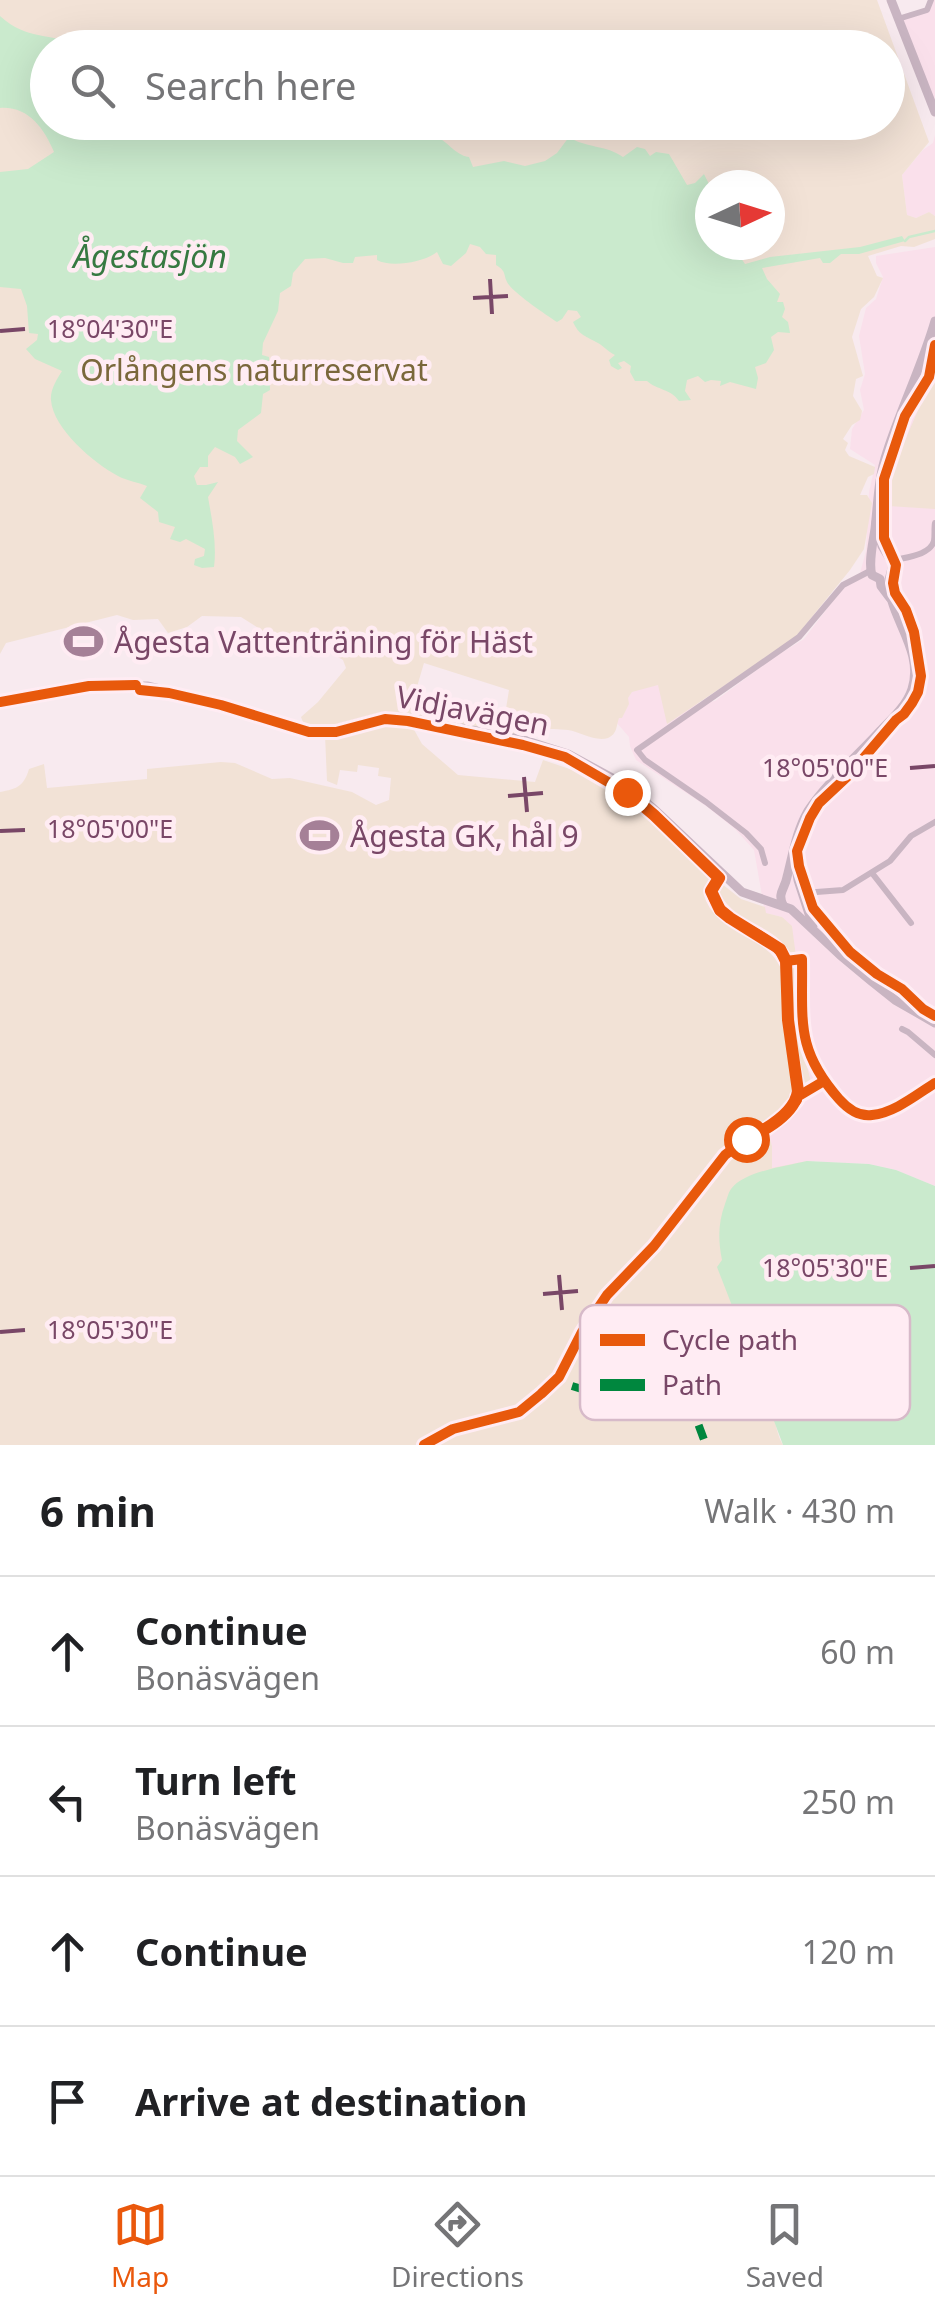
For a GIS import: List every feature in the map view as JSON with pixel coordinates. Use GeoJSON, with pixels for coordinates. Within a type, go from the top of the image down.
{"type":"FeatureCollection","features":[{"type":"Feature","properties":{"kind":"main road"},"geometry":{"type":"LineString","coordinates":[[891,0],[902,30]]}},
{"type":"Feature","properties":{"kind":"main road"},"geometry":{"type":"LineString","coordinates":[[905,37],[935,112]]}},
{"type":"Feature","properties":{"kind":"main road"},"geometry":{"type":"LineString","coordinates":[[884,578],[870,571],[878,486],[887,452],[930,356],[935,320]]}},
{"type":"Feature","properties":{"kind":"main road"},"geometry":{"type":"LineString","coordinates":[[876,522],[893,570],[881,586],[892,600],[915,662],[915,677],[909,697],[894,717],[808,811],[779,898],[882,990],[935,1023]]}},
{"type":"Feature","properties":{"kind":"main road"},"geometry":{"type":"LineString","coordinates":[[873,559],[878,556],[890,561]]}},
{"type":"Feature","properties":{"kind":"main road","name":"Vidjavägen"},"geometry":{"type":"LineString","coordinates":[[0,702],[89,686],[148,686],[309,730],[384,716],[432,721],[524,740],[568,754],[614,778],[654,809],[742,892],[787,907]]}},
{"type":"Feature","properties":{"kind":"main road"},"geometry":{"type":"LineString","coordinates":[[793,848],[814,929]]}},
{"type":"Feature","properties":{"kind":"main road"},"geometry":{"type":"LineString","coordinates":[[754,897],[791,884],[802,893]]}},
{"type":"Feature","properties":{"kind":"main road"},"geometry":{"type":"LineString","coordinates":[[787,907],[801,905],[802,893]]}},
{"type":"Feature","properties":{"kind":"street"},"geometry":{"type":"LineString","coordinates":[[898,19],[927,10],[930,0]]}},
{"type":"Feature","properties":{"kind":"street"},"geometry":{"type":"LineString","coordinates":[[890,561],[930,548],[935,522]]}},
{"type":"Feature","properties":{"kind":"street"},"geometry":{"type":"LineString","coordinates":[[766,864],[761,848],[746,833],[645,760],[638,750],[799,637],[842,585],[870,571]]}},
{"type":"Feature","properties":{"kind":"street"},"geometry":{"type":"LineString","coordinates":[[802,893],[843,890],[890,861],[912,836],[935,822]]}},
{"type":"Feature","properties":{"kind":"street"},"geometry":{"type":"LineString","coordinates":[[602,1305],[654,1246],[725,1155],[765,1130],[797,1100],[786,961],[780,949],[720,910],[711,891],[722,874]]}},
{"type":"Feature","properties":{"kind":"street"},"geometry":{"type":"LineString","coordinates":[[872,874],[911,923]]}},
{"type":"Feature","properties":{"kind":"street"},"geometry":{"type":"LineString","coordinates":[[802,959],[804,1042],[824,1082],[847,1108],[871,1116],[935,1083]]}},
{"type":"Feature","properties":{"kind":"street"},"geometry":{"type":"LineString","coordinates":[[902,1029],[935,1055]]}},
{"type":"Feature","properties":{"kind":"street"},"geometry":{"type":"LineString","coordinates":[[424,1445],[453,1430],[519,1412],[559,1377],[580,1336]]}},
{"type":"Feature","properties":{"kind":"shaded area"},"geometry":{"type":"Polygon","coordinates":[[[931,0],[935,0],[935,112],[898,19],[927,10],[931,0]]]}},
{"type":"Feature","properties":{"kind":"shaded area"},"geometry":{"type":"Polygon","coordinates":[[[935,135],[935,216],[929,212],[916,218],[907,215],[902,175],[933,143],[935,135]]]}},
{"type":"Feature","properties":{"kind":"shaded area"},"geometry":{"type":"Polygon","coordinates":[[[935,247],[935,1186],[869,1164],[807,1161],[772,1169],[767,1128],[802,1105],[809,1097],[811,1082],[796,1021],[798,972],[794,951],[782,917],[765,913],[754,850],[706,806],[636,760],[629,737],[617,723],[632,692],[645,687],[658,685],[664,689],[669,708],[715,701],[804,639],[845,585],[859,577],[866,551],[869,492],[875,465],[850,449],[852,429],[864,410],[860,390],[865,374],[859,336],[866,308],[876,299],[883,277],[876,256],[935,247]]]}},
{"type":"Feature","properties":{"kind":"green space","name":"Orlångens naturreservat"},"geometry":{"type":"Polygon","coordinates":[[[0,0],[877,0],[888,30],[30,30],[30,140],[905,140],[905,76],[929,142],[902,175],[907,215],[916,218],[929,212],[935,216],[935,239],[868,256],[877,276],[883,278],[874,297],[861,309],[852,337],[863,376],[856,379],[853,396],[862,411],[860,420],[843,439],[848,443],[845,450],[849,456],[875,467],[860,495],[867,495],[872,503],[864,549],[794,639],[667,724],[658,685],[632,692],[615,732],[603,739],[568,730],[532,728],[513,721],[514,731],[524,740],[384,716],[319,730],[301,717],[346,668],[343,660],[334,655],[334,646],[283,641],[241,617],[202,616],[187,627],[168,633],[158,619],[133,620],[117,615],[6,643],[0,654],[0,0]],[[424,663],[411,707],[476,720],[477,725],[487,726],[490,719],[504,721],[509,690],[424,663]]]}},
{"type":"Feature","properties":{"kind":"green space"},"geometry":{"type":"Polygon","coordinates":[[[935,371],[935,509],[888,506],[887,482],[935,371]]]}},
{"type":"Feature","properties":{"kind":"green space"},"geometry":{"type":"Polygon","coordinates":[[[396,723],[412,726],[422,744],[458,775],[535,782],[543,760],[611,783],[716,881],[711,891],[721,910],[780,949],[786,961],[797,1100],[767,1128],[772,1168],[807,1161],[770,1305],[580,1305],[580,1420],[775,1420],[783,1445],[0,1445],[0,792],[19,786],[29,769],[44,764],[47,788],[147,779],[147,769],[221,762],[235,763],[272,779],[290,778],[352,792],[376,805],[389,800],[391,778],[378,776],[379,768],[358,765],[357,772],[340,770],[337,785],[327,781],[325,735],[396,723]]]}},
{"type":"Feature","properties":{"kind":"green space"},"geometry":{"type":"Polygon","coordinates":[[[722,884],[741,899],[765,907],[766,913],[782,917],[792,926],[798,972],[796,1021],[811,1082],[809,1097],[797,1039],[790,956],[776,938],[732,912],[717,888],[722,884]]]}},
{"type":"Feature","properties":{"kind":"water","name":"Ågestasjön"},"geometry":{"type":"Polygon","coordinates":[[[0,16],[30,33],[30,117],[0,108],[0,16]]]}},
{"type":"Feature","properties":{"kind":"water","name":"Ågestasjön"},"geometry":{"type":"Polygon","coordinates":[[[48,140],[443,140],[469,157],[473,167],[504,161],[525,166],[545,161],[567,140],[576,140],[623,157],[637,147],[650,156],[656,152],[669,154],[687,185],[695,183],[695,260],[742,260],[745,264],[860,247],[902,236],[905,241],[859,254],[841,254],[830,263],[823,263],[820,258],[762,268],[780,294],[777,302],[783,302],[782,317],[788,322],[790,333],[778,332],[771,337],[774,350],[766,363],[755,367],[756,389],[730,382],[720,386],[721,381],[705,382],[698,376],[687,380],[685,391],[691,400],[679,401],[647,381],[635,381],[631,366],[624,361],[618,363],[622,368],[618,370],[611,366],[609,360],[615,355],[575,326],[573,322],[581,317],[577,311],[568,310],[557,322],[509,285],[496,265],[496,255],[486,254],[480,247],[470,244],[451,266],[443,264],[437,252],[425,259],[399,264],[377,260],[377,255],[355,257],[353,263],[305,259],[293,273],[291,286],[280,293],[278,311],[263,343],[262,355],[269,357],[270,390],[263,394],[261,413],[238,430],[237,441],[253,457],[240,464],[215,447],[208,456],[208,467],[200,467],[194,476],[197,485],[218,482],[208,497],[214,567],[202,568],[194,565],[195,559],[204,556],[205,549],[186,539],[170,539],[175,527],[159,522],[158,512],[140,498],[147,486],[121,478],[87,454],[53,411],[53,389],[62,371],[35,359],[26,349],[38,334],[29,333],[21,289],[0,287],[0,172],[28,169],[54,152],[48,140]]]}},
{"type":"Feature","properties":{"kind":"water"},"geometry":{"type":"Polygon","coordinates":[[[807,1161],[869,1164],[935,1186],[935,1445],[783,1445],[774,1420],[910,1420],[910,1305],[732,1305],[717,1267],[722,1260],[719,1239],[723,1211],[728,1194],[737,1183],[766,1170],[807,1161]]]}},
{"type":"Feature","properties":{"kind":"waterway"},"geometry":{"type":"LineString","coordinates":[[905,241],[935,231]]}},
{"type":"Feature","properties":{"kind":"marked path"},"geometry":{"type":"LineString","coordinates":[[572,1386],[580,1388]]}},
{"type":"Feature","properties":{"kind":"marked path"},"geometry":{"type":"LineString","coordinates":[[697,1420],[706,1445]]}},
{"type":"Feature","properties":{"kind":"cycle path"},"geometry":{"type":"LineString","coordinates":[[935,345],[929,377],[905,416],[884,479],[884,538],[896,565],[895,593],[914,632],[921,676],[918,692],[904,714],[819,803],[797,851],[813,908],[850,952],[935,1016]]}},
{"type":"Feature","properties":{"kind":"cycle path"},"geometry":{"type":"LineString","coordinates":[[0,702],[89,686],[136,685]]}},
{"type":"Feature","properties":{"kind":"cycle path"},"geometry":{"type":"LineString","coordinates":[[140,690],[221,705],[309,732],[336,732],[385,719],[408,721],[565,757],[627,793],[719,878],[711,891],[725,914],[769,942],[786,961],[802,959],[808,1049],[825,1081],[846,1106],[862,1115],[880,1114],[935,1083]]}},
{"type":"Feature","properties":{"kind":"cycle path"},"geometry":{"type":"LineString","coordinates":[[600,1305],[654,1246],[725,1155],[765,1130],[784,1115],[797,1097],[824,1081]]}},
{"type":"Feature","properties":{"kind":"cycle path"},"geometry":{"type":"LineString","coordinates":[[424,1445],[453,1429],[519,1412],[559,1377],[580,1336]]}},
{"type":"Feature","properties":{"kind":"place","name":"Ågesta Vattenträning för Häst"},"geometry":{"type":"Point","coordinates":[84,641]}},
{"type":"Feature","properties":{"kind":"place","name":"Ågesta GK, hål 9"},"geometry":{"type":"Point","coordinates":[320,835]}},
{"type":"Feature","properties":{"kind":"route"},"geometry":{"type":"LineString","coordinates":[[627,792],[719,878],[711,891],[720,910],[780,949],[786,961],[797,1100],[765,1130],[746,1139]]}}]}
